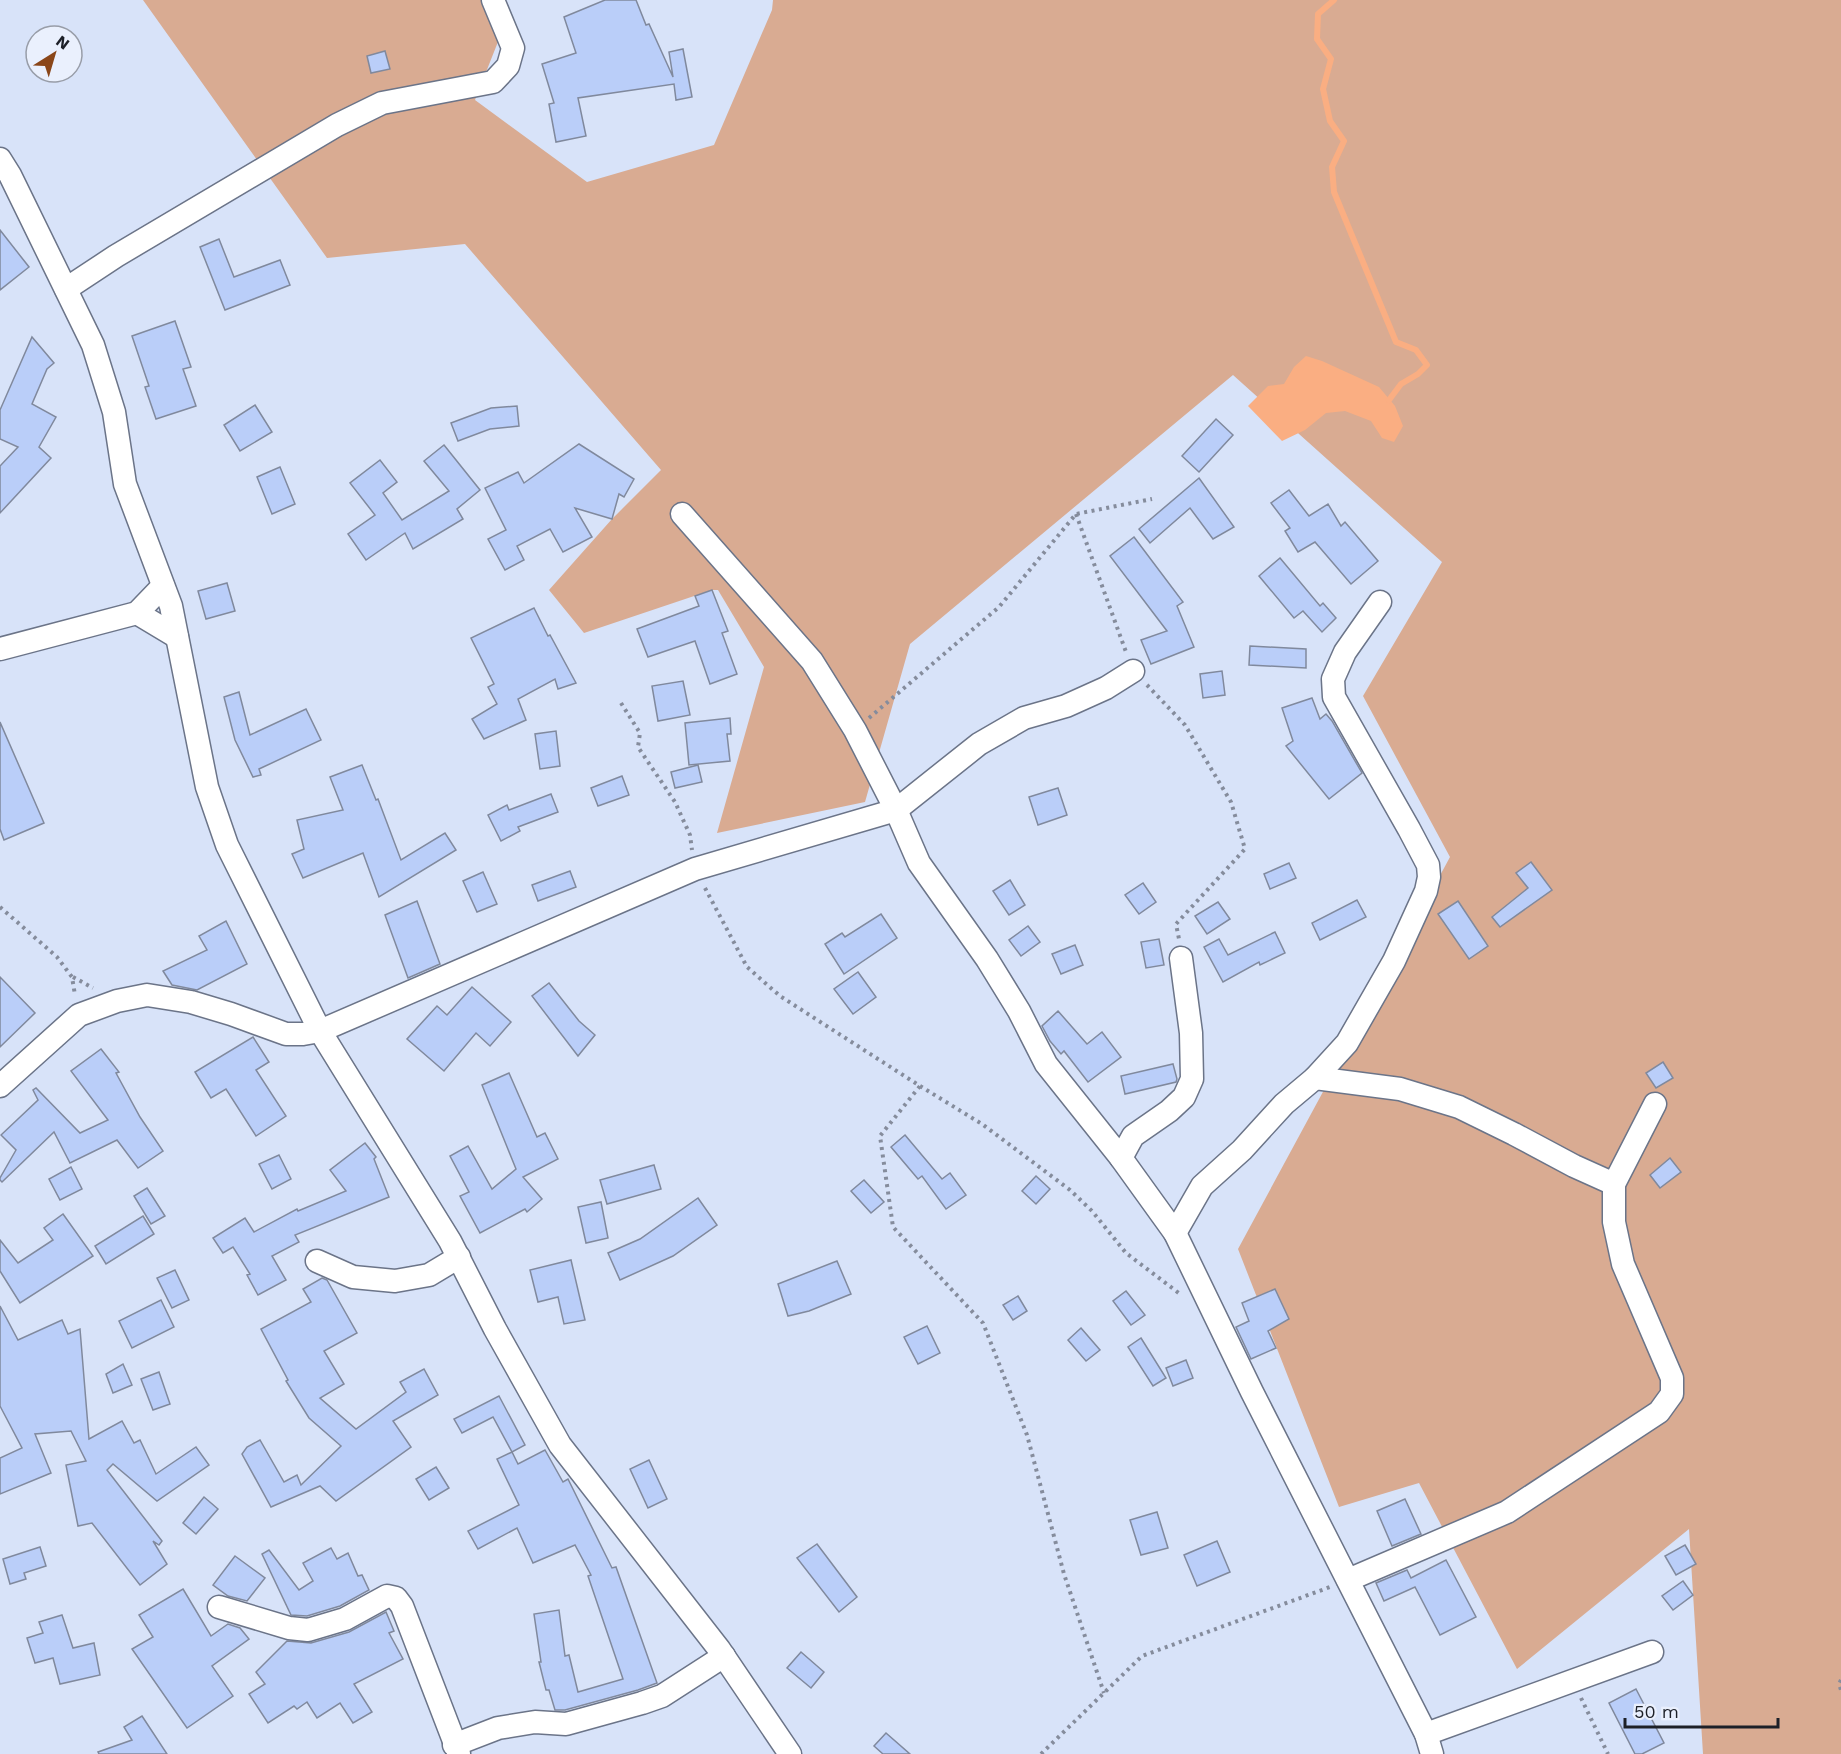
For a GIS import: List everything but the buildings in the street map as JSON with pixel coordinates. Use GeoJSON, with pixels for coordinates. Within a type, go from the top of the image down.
{"type":"FeatureCollection","features":[{"type":"Feature","properties":{"kind":"street"},"geometry":{"type":"LineString","coordinates":[[66,289],[116,256],[327,131],[382,103],[493,82],[508,66],[513,48],[494,0]]}},
{"type":"Feature","properties":{"kind":"street"},"geometry":{"type":"LineString","coordinates":[[0,159],[93,345],[114,412],[125,484],[171,606],[207,787],[227,845],[320,1031],[459,1257],[495,1329],[560,1445],[724,1656],[790,1754]]}},
{"type":"Feature","properties":{"kind":"street"},"geometry":{"type":"LineString","coordinates":[[682,514],[812,662],[855,730],[896,810],[919,862],[987,959],[1019,1011],[1046,1064],[1121,1158],[1174,1233],[1429,1744],[1573,1681],[1652,1652]]}},
{"type":"Feature","properties":{"kind":"street"},"geometry":{"type":"LineString","coordinates":[[0,650],[137,614],[163,586]]}},
{"type":"Feature","properties":{"kind":"street"},"geometry":{"type":"LineString","coordinates":[[1174,1233],[1202,1186],[1242,1150],[1284,1104],[1315,1078],[1347,1043],[1394,961],[1426,891],[1429,878],[1428,865],[1334,698],[1333,679],[1345,652],[1380,602]]}},
{"type":"Feature","properties":{"kind":"street"},"geometry":{"type":"LineString","coordinates":[[137,614],[177,637]]}},
{"type":"Feature","properties":{"kind":"street"},"geometry":{"type":"LineString","coordinates":[[0,1086],[79,1014],[117,1001],[147,995],[191,1002],[286,1034],[320,1031],[695,869],[896,810],[979,744],[1024,718],[1066,705],[1106,688],[1133,671]]}},
{"type":"Feature","properties":{"kind":"street"},"geometry":{"type":"LineString","coordinates":[[1121,1158],[1133,1136],[1170,1111],[1184,1097],[1192,1079],[1191,1033],[1181,958]]}},
{"type":"Feature","properties":{"kind":"street"},"geometry":{"type":"LineString","coordinates":[[1315,1078],[1400,1089],[1459,1107],[1614,1184]]}},
{"type":"Feature","properties":{"kind":"street"},"geometry":{"type":"LineString","coordinates":[[1348,1580],[1508,1512],[1659,1412],[1672,1394],[1672,1378],[1623,1264],[1614,1222],[1614,1184],[1655,1104]]}},
{"type":"Feature","properties":{"kind":"street"},"geometry":{"type":"LineString","coordinates":[[317,1262],[353,1277],[395,1281],[429,1275],[459,1257]]}},
{"type":"Feature","properties":{"kind":"street"},"geometry":{"type":"LineString","coordinates":[[219,1607],[289,1628],[308,1630],[345,1619],[387,1596],[396,1598],[402,1606],[457,1749],[498,1728],[535,1722],[566,1724],[642,1703],[662,1696],[724,1656]]}},
{"type":"Feature","properties":{"kind":"path"},"geometry":{"type":"LineString","coordinates":[[855,730],[999,607],[1076,514],[1152,499]]}},
{"type":"Feature","properties":{"kind":"path"},"geometry":{"type":"LineString","coordinates":[[1076,514],[1133,671],[1185,725],[1231,802],[1245,849],[1176,924],[1181,958]]}},
{"type":"Feature","properties":{"kind":"path"},"geometry":{"type":"LineString","coordinates":[[621,703],[639,733],[638,747],[678,810],[690,835],[695,869],[747,967],[780,996],[982,1124],[1070,1190],[1092,1211],[1126,1253],[1180,1295]]}},
{"type":"Feature","properties":{"kind":"path"},"geometry":{"type":"LineString","coordinates":[[0,907],[57,957],[72,977],[79,1014]]}},
{"type":"Feature","properties":{"kind":"path"},"geometry":{"type":"LineString","coordinates":[[920,1086],[880,1136],[893,1227],[983,1323],[1027,1435],[1064,1574],[1104,1693]]}},
{"type":"Feature","properties":{"kind":"path"},"geometry":{"type":"LineString","coordinates":[[1041,1754],[1142,1656],[1348,1580]]}},
{"type":"Feature","properties":{"kind":"path"},"geometry":{"type":"LineString","coordinates":[[1841,1680],[1839,1684],[1841,1690]]}},
{"type":"Feature","properties":{"kind":"path"},"geometry":{"type":"LineString","coordinates":[[1573,1681],[1608,1754]]}},
{"type":"Feature","properties":{"kind":"shaded area"},"geometry":{"type":"Polygon","coordinates":[[[143,0],[504,0],[507,19],[475,100],[587,182],[714,145],[772,10],[773,0],[1841,0],[1841,1754],[1703,1754],[1689,1529],[1517,1669],[1419,1483],[1339,1507],[1238,1249],[1450,857],[1363,696],[1442,562],[1233,375],[910,644],[865,802],[717,833],[764,667],[718,590],[712,590],[584,633],[549,590],[612,519],[661,470],[465,244],[327,258],[143,0]]]}},
{"type":"Feature","properties":{"kind":"shaded area"},"geometry":{"type":"Polygon","coordinates":[[[1306,356],[1379,387],[1395,406],[1403,426],[1394,442],[1382,438],[1371,421],[1345,411],[1326,413],[1305,430],[1282,441],[1248,406],[1268,386],[1284,384],[1294,367],[1306,356]]]}},
{"type":"Feature","properties":{"kind":"waterway"},"geometry":{"type":"LineString","coordinates":[[1334,0],[1318,14],[1317,39],[1331,59],[1323,89],[1330,121],[1344,141],[1332,167],[1334,192],[1396,342],[1416,350],[1427,365],[1418,374],[1401,384],[1389,400]]}}]}
